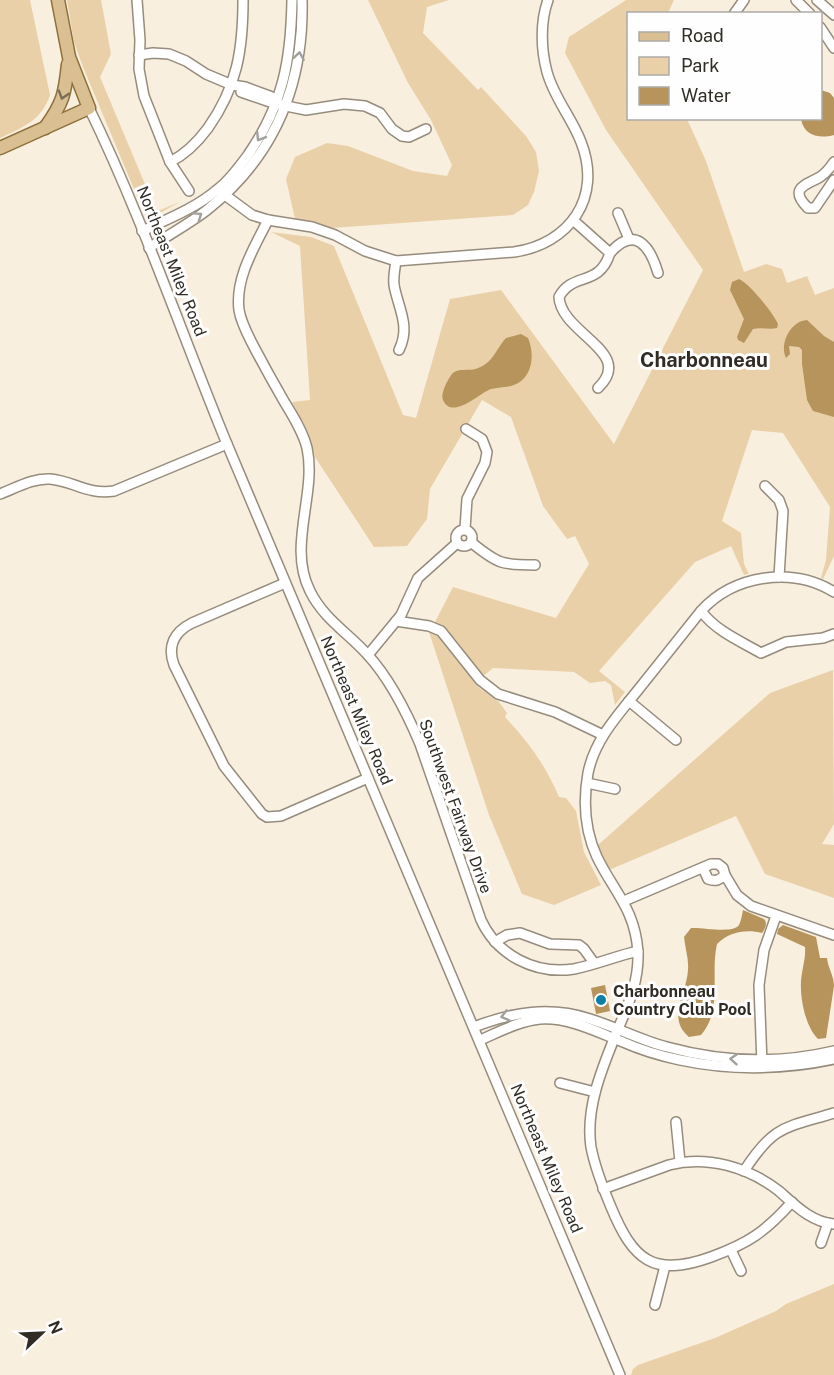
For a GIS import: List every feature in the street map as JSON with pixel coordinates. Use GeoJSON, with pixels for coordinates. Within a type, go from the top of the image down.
{"type":"FeatureCollection","features":[{"type":"Feature","properties":{"kind":"main road"},"geometry":{"type":"LineString","coordinates":[[45,128],[59,108],[66,92],[69,57],[58,0]]}},
{"type":"Feature","properties":{"kind":"main road","name":"Northeast Miley Road"},"geometry":{"type":"LineString","coordinates":[[69,57],[89,108]]}},
{"type":"Feature","properties":{"kind":"main road"},"geometry":{"type":"LineString","coordinates":[[0,148],[89,108]]}},
{"type":"Feature","properties":{"kind":"street"},"geometry":{"type":"LineString","coordinates":[[137,0],[140,80],[144,96],[170,162],[189,191]]}},
{"type":"Feature","properties":{"kind":"street"},"geometry":{"type":"LineString","coordinates":[[170,162],[187,152],[201,137],[218,113],[232,85],[241,50],[243,0]]}},
{"type":"Feature","properties":{"kind":"street"},"geometry":{"type":"LineString","coordinates":[[281,105],[289,57],[292,0]]}},
{"type":"Feature","properties":{"kind":"street"},"geometry":{"type":"LineString","coordinates":[[142,231],[221,192],[246,173],[259,157],[296,73],[300,49],[302,0]]}},
{"type":"Feature","properties":{"kind":"street"},"geometry":{"type":"LineString","coordinates":[[221,192],[247,212],[268,220],[312,227],[335,235],[365,251],[396,261],[529,250],[551,240],[573,220],[584,201],[587,189],[587,165],[582,143],[555,93],[547,72],[543,33],[548,0]]}},
{"type":"Feature","properties":{"kind":"street"},"geometry":{"type":"LineString","coordinates":[[796,0],[808,12]]}},
{"type":"Feature","properties":{"kind":"street"},"geometry":{"type":"LineString","coordinates":[[817,0],[834,15]]}},
{"type":"Feature","properties":{"kind":"street"},"geometry":{"type":"LineString","coordinates":[[822,30],[834,48]]}},
{"type":"Feature","properties":{"kind":"street"},"geometry":{"type":"LineString","coordinates":[[139,55],[168,54],[232,85],[241,92],[281,105],[313,110],[334,104],[351,104],[371,108],[380,113],[392,129],[402,136],[409,137],[426,129]]}},
{"type":"Feature","properties":{"kind":"street","name":"Northeast Miley Road"},"geometry":{"type":"LineString","coordinates":[[89,108],[112,157],[178,316],[227,444],[285,583],[620,1375]]}},
{"type":"Feature","properties":{"kind":"street"},"geometry":{"type":"LineString","coordinates":[[834,162],[825,173],[804,183],[800,188],[803,204],[808,208],[815,208],[834,180]]}},
{"type":"Feature","properties":{"kind":"street"},"geometry":{"type":"LineString","coordinates":[[149,248],[202,214],[221,192]]}},
{"type":"Feature","properties":{"kind":"street"},"geometry":{"type":"LineString","coordinates":[[618,213],[629,239]]}},
{"type":"Feature","properties":{"kind":"street","name":"Southwest Fairway Drive"},"geometry":{"type":"LineString","coordinates":[[268,220],[242,276],[239,288],[239,311],[246,332],[306,446],[309,470],[301,553],[310,591],[325,614],[368,655],[384,676],[409,718],[481,920],[495,942],[515,958],[538,968],[552,970],[574,969],[638,951]]}},
{"type":"Feature","properties":{"kind":"street"},"geometry":{"type":"LineString","coordinates":[[573,220],[610,253]]}},
{"type":"Feature","properties":{"kind":"street"},"geometry":{"type":"LineString","coordinates":[[598,388],[610,370],[607,358],[561,308],[559,297],[561,292],[573,283],[601,271],[606,266],[610,253],[621,242],[629,239],[636,240],[646,247],[653,256],[658,273]]}},
{"type":"Feature","properties":{"kind":"street"},"geometry":{"type":"LineString","coordinates":[[396,261],[395,287],[404,319],[402,343],[399,350]]}},
{"type":"Feature","properties":{"kind":"street"},"geometry":{"type":"LineString","coordinates":[[465,529],[467,499],[485,464],[487,452],[482,439],[466,429]]}},
{"type":"Feature","properties":{"kind":"street"},"geometry":{"type":"LineString","coordinates":[[0,494],[27,483],[43,480],[60,481],[95,492],[114,491],[227,444]]}},
{"type":"Feature","properties":{"kind":"street"},"geometry":{"type":"LineString","coordinates":[[765,486],[778,500],[783,511],[779,577]]}},
{"type":"Feature","properties":{"kind":"street"},"geometry":{"type":"LineString","coordinates":[[368,655],[404,609],[418,578],[456,544],[456,535],[465,529]]}},
{"type":"Feature","properties":{"kind":"street"},"geometry":{"type":"LineString","coordinates":[[465,529],[472,534],[472,543]]}},
{"type":"Feature","properties":{"kind":"street"},"geometry":{"type":"LineString","coordinates":[[456,544],[472,543],[492,559],[504,564],[535,565]]}},
{"type":"Feature","properties":{"kind":"street"},"geometry":{"type":"LineString","coordinates":[[792,1202],[768,1228],[731,1250],[690,1264],[665,1266],[646,1258],[632,1248],[620,1229],[594,1161],[590,1134],[591,1110],[595,1092],[635,987],[638,951],[634,928],[624,901],[592,846],[586,813],[587,783],[594,754],[603,735],[701,611],[714,599],[734,587],[756,580],[779,577],[809,581],[834,592]]}},
{"type":"Feature","properties":{"kind":"street"},"geometry":{"type":"LineString","coordinates":[[285,583],[192,623],[178,632],[171,644],[170,652],[174,665],[224,766],[249,801],[262,814],[280,816],[368,778]]}},
{"type":"Feature","properties":{"kind":"street"},"geometry":{"type":"LineString","coordinates":[[701,611],[709,622],[761,653],[786,642],[823,638],[834,634]]}},
{"type":"Feature","properties":{"kind":"street"},"geometry":{"type":"LineString","coordinates":[[396,621],[429,626],[441,631],[480,680],[498,694],[555,712],[603,735]]}},
{"type":"Feature","properties":{"kind":"street"},"geometry":{"type":"LineString","coordinates":[[629,701],[676,740]]}},
{"type":"Feature","properties":{"kind":"street"},"geometry":{"type":"LineString","coordinates":[[587,783],[615,789]]}},
{"type":"Feature","properties":{"kind":"street"},"geometry":{"type":"LineString","coordinates":[[624,901],[711,864],[718,864],[723,868],[734,891],[741,899],[757,909],[834,935]]}},
{"type":"Feature","properties":{"kind":"street"},"geometry":{"type":"LineString","coordinates":[[703,868],[708,879],[713,881],[725,875]]}},
{"type":"Feature","properties":{"kind":"street"},"geometry":{"type":"LineString","coordinates":[[762,1065],[759,985],[764,950],[776,916]]}},
{"type":"Feature","properties":{"kind":"street"},"geometry":{"type":"LineString","coordinates":[[495,942],[507,935],[520,933],[550,944],[579,945],[594,963]]}},
{"type":"Feature","properties":{"kind":"street"},"geometry":{"type":"LineString","coordinates":[[474,1026],[512,1014],[543,1011],[587,1018],[616,1034]]}},
{"type":"Feature","properties":{"kind":"street"},"geometry":{"type":"LineString","coordinates":[[480,1040],[513,1026],[540,1019],[571,1022],[682,1051],[762,1065],[810,1064],[834,1059]]}},
{"type":"Feature","properties":{"kind":"street"},"geometry":{"type":"LineString","coordinates":[[762,1065],[834,1051]]}},
{"type":"Feature","properties":{"kind":"street"},"geometry":{"type":"LineString","coordinates":[[560,1083],[595,1092]]}},
{"type":"Feature","properties":{"kind":"street"},"geometry":{"type":"LineString","coordinates":[[744,1171],[762,1144],[779,1130],[834,1113]]}},
{"type":"Feature","properties":{"kind":"street"},"geometry":{"type":"LineString","coordinates":[[676,1122],[680,1162]]}},
{"type":"Feature","properties":{"kind":"street"},"geometry":{"type":"LineString","coordinates":[[603,1189],[680,1162],[705,1161],[744,1171],[776,1189],[807,1214],[831,1224],[821,1243]]}},
{"type":"Feature","properties":{"kind":"street"},"geometry":{"type":"LineString","coordinates":[[731,1250],[741,1271]]}},
{"type":"Feature","properties":{"kind":"street"},"geometry":{"type":"LineString","coordinates":[[655,1305],[665,1266]]}},
{"type":"Feature","properties":{"kind":"green space"},"geometry":{"type":"Polygon","coordinates":[[[0,0],[30,0],[50,95],[42,111],[36,117],[23,127],[0,138],[0,0]]]}},
{"type":"Feature","properties":{"kind":"green space"},"geometry":{"type":"Polygon","coordinates":[[[67,0],[101,0],[111,54],[100,77],[155,208],[160,210],[180,202],[147,220],[83,67],[74,42],[67,0]]]}},
{"type":"Feature","properties":{"kind":"green space"},"geometry":{"type":"Polygon","coordinates":[[[368,0],[449,0],[427,7],[423,33],[478,90],[481,87],[526,136],[536,152],[539,171],[528,205],[513,215],[332,228],[295,219],[286,179],[295,157],[327,143],[348,146],[413,171],[447,176],[452,165],[431,120],[408,83],[368,0]]]}},
{"type":"Feature","properties":{"kind":"green space"},"geometry":{"type":"Polygon","coordinates":[[[626,0],[674,0],[668,12],[627,12],[627,120],[687,120],[706,161],[744,272],[766,264],[782,269],[787,283],[807,276],[815,295],[834,288],[834,556],[823,579],[821,578],[826,560],[830,507],[783,433],[752,430],[722,521],[741,533],[744,564],[749,574],[744,575],[731,546],[695,562],[599,671],[625,692],[615,705],[611,685],[605,681],[590,683],[574,672],[493,668],[482,677],[455,639],[434,624],[453,587],[556,618],[589,564],[575,536],[567,539],[543,506],[511,417],[482,400],[430,489],[427,519],[407,546],[374,547],[315,457],[308,433],[292,402],[310,400],[300,246],[271,232],[311,237],[334,246],[403,415],[416,418],[450,299],[501,290],[614,444],[703,270],[606,130],[565,53],[569,37],[626,0]]]}},
{"type":"Feature","properties":{"kind":"green space"},"geometry":{"type":"Polygon","coordinates":[[[429,632],[441,637],[477,686],[499,702],[507,713],[505,717],[542,764],[559,797],[566,798],[576,811],[584,852],[601,885],[554,905],[522,894],[489,815],[429,632]]]}},
{"type":"Feature","properties":{"kind":"green space"},"geometry":{"type":"Polygon","coordinates":[[[833,670],[834,824],[822,844],[834,845],[834,898],[765,874],[736,816],[609,870],[598,845],[770,693],[833,670]]]}},
{"type":"Feature","properties":{"kind":"green space"},"geometry":{"type":"Polygon","coordinates":[[[834,1284],[834,1375],[631,1375],[633,1369],[638,1365],[715,1338],[834,1284]]]}},
{"type":"Feature","properties":{"kind":"water"},"geometry":{"type":"Polygon","coordinates":[[[822,90],[830,93],[834,98],[834,135],[823,137],[813,135],[801,120],[822,120],[822,90]]]}},
{"type":"Feature","properties":{"kind":"water"},"geometry":{"type":"Polygon","coordinates":[[[739,279],[761,299],[778,324],[777,328],[753,329],[744,343],[737,337],[744,319],[730,290],[732,282],[739,279]]]}},
{"type":"Feature","properties":{"kind":"water"},"geometry":{"type":"Polygon","coordinates":[[[807,320],[834,342],[834,417],[813,411],[807,400],[802,350],[799,347],[789,346],[790,354],[786,358],[784,352],[785,340],[791,329],[801,321],[807,320]]]}},
{"type":"Feature","properties":{"kind":"water"},"geometry":{"type":"Polygon","coordinates":[[[521,334],[528,338],[532,358],[529,371],[520,382],[508,387],[491,389],[460,407],[447,406],[443,400],[443,394],[452,374],[483,366],[506,338],[521,334]]]}},
{"type":"Feature","properties":{"kind":"water"},"geometry":{"type":"Polygon","coordinates":[[[743,910],[764,919],[765,928],[762,933],[750,931],[732,934],[717,944],[712,1014],[701,1035],[689,1037],[682,1030],[678,1014],[688,970],[684,937],[691,928],[724,930],[736,928],[740,923],[743,910]]]}},
{"type":"Feature","properties":{"kind":"water"},"geometry":{"type":"Polygon","coordinates":[[[783,925],[816,937],[820,958],[827,958],[834,986],[826,1038],[818,1039],[813,1033],[804,1011],[801,988],[805,947],[777,934],[778,929],[783,925]]]}},
{"type":"Feature","properties":{"kind":"water","name":"Charbonneau Country Club Pool"},"geometry":{"type":"Polygon","coordinates":[[[605,985],[610,1011],[596,1014],[591,988],[605,985]]]}},
{"type":"Feature","properties":{"kind":"place","name":"Charbonneau Country Club Pool"},"geometry":{"type":"Point","coordinates":[601,1000]}},
{"type":"Feature","properties":{"kind":"district","name":"Charbonneau"},"geometry":{"type":"Point","coordinates":[704,360]}}]}
